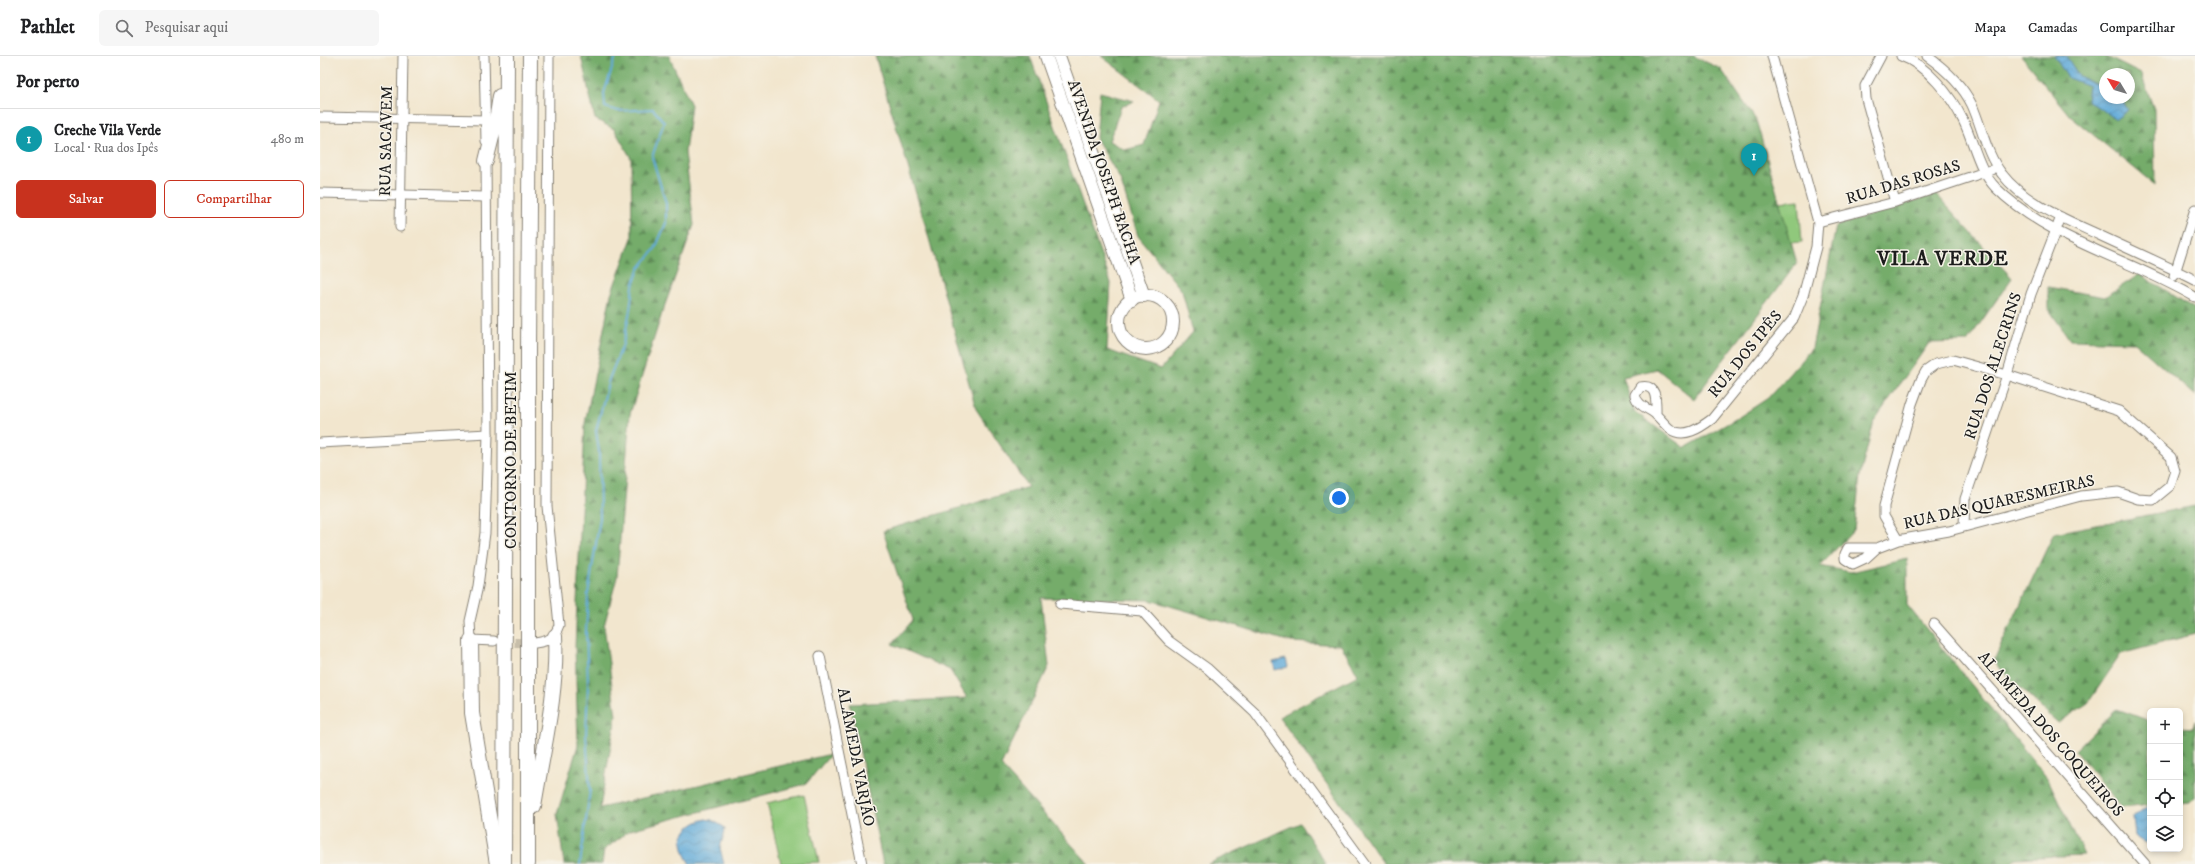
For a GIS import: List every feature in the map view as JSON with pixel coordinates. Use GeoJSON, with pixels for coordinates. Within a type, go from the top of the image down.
{"type":"FeatureCollection","features":[{"type":"Feature","properties":{"kind":"highway"},"geometry":{"type":"LineString","coordinates":[[486,161],[499,105],[500,56]]}},
{"type":"Feature","properties":{"kind":"highway","name":"CONTORNO DE BETIM"},"geometry":{"type":"LineString","coordinates":[[504,864],[507,56]]}},
{"type":"Feature","properties":{"kind":"highway","name":"CONTORNO DE BETIM"},"geometry":{"type":"LineString","coordinates":[[528,864],[528,352],[530,56]]}},
{"type":"Feature","properties":{"kind":"highway"},"geometry":{"type":"LineString","coordinates":[[528,842],[549,716],[556,655],[555,636]]}},
{"type":"Feature","properties":{"kind":"highway"},"geometry":{"type":"LineString","coordinates":[[471,640],[472,713],[497,864]]}},
{"type":"Feature","properties":{"kind":"main road","name":"AVENIDA JOSEPH BACHA"},"geometry":{"type":"LineString","coordinates":[[1046,56],[1132,300]]}},
{"type":"Feature","properties":{"kind":"main road","name":"AVENIDA JOSEPH BACHA"},"geometry":{"type":"LineString","coordinates":[[1059,56],[1144,296]]}},
{"type":"Feature","properties":{"kind":"main road"},"geometry":{"type":"LineString","coordinates":[[1144,296],[1160,300],[1171,313],[1173,321],[1168,338],[1154,348],[1137,348],[1130,344],[1122,334],[1119,321],[1121,312],[1132,300],[1144,296]]}},
{"type":"Feature","properties":{"kind":"street","name":"RUA SACAVEM"},"geometry":{"type":"LineString","coordinates":[[400,227],[403,56]]}},
{"type":"Feature","properties":{"kind":"street"},"geometry":{"type":"LineString","coordinates":[[484,56],[486,120],[485,197],[488,434],[485,533],[478,586],[470,621],[471,640],[494,642]]}},
{"type":"Feature","properties":{"kind":"street"},"geometry":{"type":"LineString","coordinates":[[535,643],[549,641],[555,636],[559,625],[547,506],[549,56]]}},
{"type":"Feature","properties":{"kind":"street","name":"RUA DOS IPÊS"},"geometry":{"type":"LineString","coordinates":[[1656,415],[1669,428],[1681,432],[1698,429],[1712,419],[1794,318],[1803,296],[1816,247],[1818,222],[1772,56]]}},
{"type":"Feature","properties":{"kind":"street"},"geometry":{"type":"LineString","coordinates":[[1881,56],[1865,86],[1866,99],[1895,202]]}},
{"type":"Feature","properties":{"kind":"street"},"geometry":{"type":"LineString","coordinates":[[1901,56],[1908,58],[1927,73],[1944,92],[1963,120],[1985,172],[1995,187],[2013,203],[2033,218],[2056,230],[2172,283],[2195,297]]}},
{"type":"Feature","properties":{"kind":"street"},"geometry":{"type":"LineString","coordinates":[[1927,56],[1953,77],[1972,104],[1997,168],[2003,176],[2030,198],[2062,218],[2195,280]]}},
{"type":"Feature","properties":{"kind":"street"},"geometry":{"type":"LineString","coordinates":[[320,117],[486,120]]}},
{"type":"Feature","properties":{"kind":"street","name":"RUA DAS ROSAS"},"geometry":{"type":"LineString","coordinates":[[1818,222],[1895,202],[1997,168]]}},
{"type":"Feature","properties":{"kind":"street"},"geometry":{"type":"LineString","coordinates":[[320,193],[485,197]]}},
{"type":"Feature","properties":{"kind":"street"},"geometry":{"type":"LineString","coordinates":[[2172,283],[2177,271],[2195,209]]}},
{"type":"Feature","properties":{"kind":"street","name":"RUA DOS ALECRINS"},"geometry":{"type":"LineString","coordinates":[[1964,526],[1965,499],[2007,375],[2031,294],[2062,218]]}},
{"type":"Feature","properties":{"kind":"street","name":"RUA DAS QUARESMEIRAS"},"geometry":{"type":"LineString","coordinates":[[1877,548],[1898,540],[1949,531],[2081,496],[2118,492],[2138,498],[2153,500],[2170,486],[2175,471],[2171,457],[2119,412],[2007,375],[1953,360],[1936,364],[1926,371],[1912,404],[1884,506],[1884,516],[1898,540]]}},
{"type":"Feature","properties":{"kind":"street"},"geometry":{"type":"LineString","coordinates":[[320,443],[488,434]]}},
{"type":"Feature","properties":{"kind":"street"},"geometry":{"type":"LineString","coordinates":[[1060,604],[1142,611],[1169,641],[1208,668],[1255,713],[1365,864]]}},
{"type":"Feature","properties":{"kind":"street","name":"ALAMEDA DOS COQUEIROS"},"geometry":{"type":"LineString","coordinates":[[1934,624],[2145,864]]}},
{"type":"Feature","properties":{"kind":"street","name":"ALAMEDA VARJÃO"},"geometry":{"type":"LineString","coordinates":[[820,656],[862,864]]}},
{"type":"Feature","properties":{"kind":"green space"},"geometry":{"type":"Polygon","coordinates":[[[581,56],[669,56],[691,105],[685,152],[694,225],[662,313],[630,414],[617,577],[604,626],[616,716],[600,808],[831,754],[806,784],[630,830],[604,850],[602,864],[564,864],[557,814],[578,745],[575,647],[585,423],[611,294],[632,238],[631,158],[614,129],[595,119],[581,56]]]}},
{"type":"Feature","properties":{"kind":"green space"},"geometry":{"type":"Polygon","coordinates":[[[875,56],[1030,56],[1111,283],[1107,350],[1161,369],[1193,332],[1182,291],[1138,236],[1120,179],[1096,138],[1100,92],[1134,101],[1121,107],[1109,141],[1125,150],[1144,145],[1159,100],[1101,56],[1693,56],[1721,69],[1756,120],[1797,263],[1694,399],[1657,369],[1623,377],[1635,412],[1685,448],[1739,417],[1768,398],[1812,348],[1836,226],[1936,194],[2012,278],[1967,342],[1929,343],[1874,421],[1860,476],[1854,530],[1820,566],[1851,572],[1907,559],[1907,605],[2048,779],[2084,855],[2015,858],[2011,864],[1384,864],[1279,717],[1358,675],[1341,645],[1291,642],[1150,600],[1041,598],[1049,666],[1001,766],[1089,864],[883,864],[850,704],[967,698],[950,670],[892,644],[913,620],[883,531],[1028,487],[976,409],[925,224],[875,56]]]}},
{"type":"Feature","properties":{"kind":"green space"},"geometry":{"type":"Polygon","coordinates":[[[2021,56],[2105,56],[2129,68],[2099,68],[2099,104],[2135,104],[2135,71],[2141,74],[2154,109],[2155,185],[2070,116],[2021,56]]]}},
{"type":"Feature","properties":{"kind":"green space"},"geometry":{"type":"Polygon","coordinates":[[[1799,200],[1802,242],[1740,247],[1737,206],[1799,200]]]}},
{"type":"Feature","properties":{"kind":"green space"},"geometry":{"type":"Polygon","coordinates":[[[2140,274],[2195,309],[2195,396],[2134,342],[2070,340],[2048,308],[2048,287],[2105,297],[2140,274]]]}},
{"type":"Feature","properties":{"kind":"green space"},"geometry":{"type":"Polygon","coordinates":[[[2195,506],[2195,634],[2121,654],[2088,703],[2058,723],[1993,662],[2054,533],[2195,506]]]}},
{"type":"Feature","properties":{"kind":"green space"},"geometry":{"type":"Polygon","coordinates":[[[2117,709],[2147,720],[2147,805],[2121,808],[2075,750],[2117,709]]]}},
{"type":"Feature","properties":{"kind":"green space"},"geometry":{"type":"Polygon","coordinates":[[[2195,721],[2195,797],[2190,802],[2183,803],[2183,727],[2193,728],[2195,721]]]}},
{"type":"Feature","properties":{"kind":"green space"},"geometry":{"type":"Polygon","coordinates":[[[804,795],[819,862],[781,864],[767,803],[804,795]]]}},
{"type":"Feature","properties":{"kind":"green space"},"geometry":{"type":"Polygon","coordinates":[[[1300,823],[1326,864],[1208,864],[1300,823]]]}},
{"type":"Feature","properties":{"kind":"water"},"geometry":{"type":"Polygon","coordinates":[[[2054,56],[2066,56],[2079,76],[2099,86],[2099,104],[2124,104],[2128,110],[2116,119],[2087,100],[2089,86],[2068,78],[2054,56]]]}},
{"type":"Feature","properties":{"kind":"water"},"geometry":{"type":"Polygon","coordinates":[[[1286,659],[1288,667],[1275,670],[1273,662],[1286,659]]]}},
{"type":"Feature","properties":{"kind":"water"},"geometry":{"type":"Polygon","coordinates":[[[2147,807],[2147,843],[2145,843],[2135,837],[2133,817],[2147,807]]]}},
{"type":"Feature","properties":{"kind":"water"},"geometry":{"type":"Polygon","coordinates":[[[705,819],[712,820],[724,827],[725,830],[720,848],[724,864],[690,864],[683,849],[683,836],[686,831],[697,822],[705,819]]]}},
{"type":"Feature","properties":{"kind":"waterway"},"geometry":{"type":"LineString","coordinates":[[580,864],[590,790],[586,735],[588,684],[586,632],[588,594],[600,518],[599,451],[596,431],[609,379],[623,344],[633,286],[639,269],[655,249],[666,223],[666,203],[652,157],[664,122],[653,109],[618,111],[605,107],[604,93],[616,56]]}},
{"type":"Feature","properties":{"kind":"tunnel"},"geometry":{"type":"LineString","coordinates":[[501,642],[532,643]]}},
{"type":"Feature","properties":{"kind":"place","name":"Creche Vila Verde"},"geometry":{"type":"Point","coordinates":[1754,176]}},
{"type":"Feature","properties":{"kind":"district","name":"VILA VERDE"},"geometry":{"type":"Point","coordinates":[1943,259]}}]}
